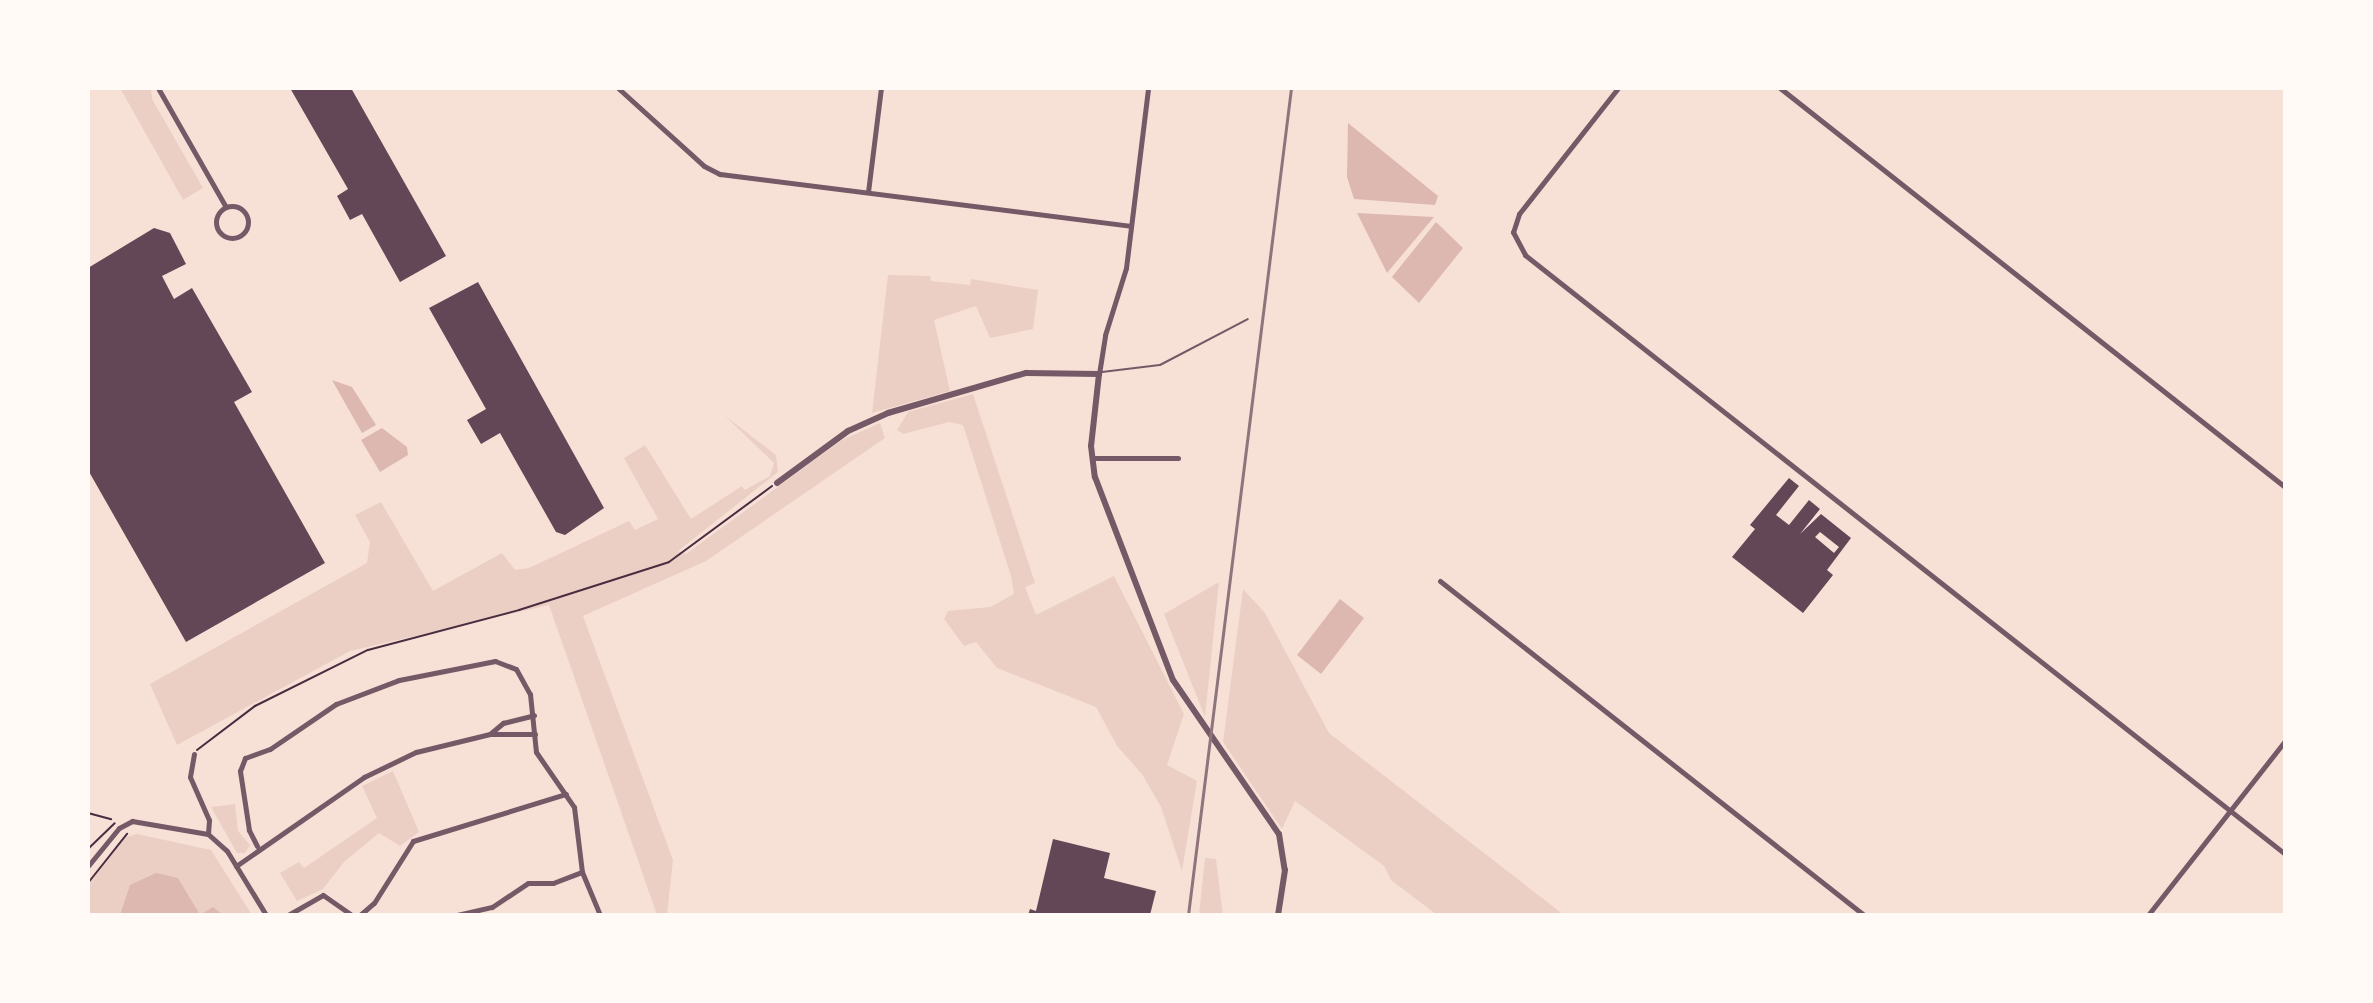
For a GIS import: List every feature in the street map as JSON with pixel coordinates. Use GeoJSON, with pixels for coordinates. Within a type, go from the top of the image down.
{"type":"FeatureCollection","features":[{"type":"Feature","properties":{"kind":"street"},"geometry":{"type":"LineString","coordinates":[[158,88],[226,207]]}},
{"type":"Feature","properties":{"kind":"street"},"geometry":{"type":"LineString","coordinates":[[618,88],[710,170],[1131,226]]}},
{"type":"Feature","properties":{"kind":"street"},"geometry":{"type":"LineString","coordinates":[[868,192],[881,88]]}},
{"type":"Feature","properties":{"kind":"street"},"geometry":{"type":"LineString","coordinates":[[1148,88],[1125,276],[1099,373],[1091,458],[1173,680],[1279,834],[1285,870],[1278,915]]}},
{"type":"Feature","properties":{"kind":"street"},"geometry":{"type":"LineString","coordinates":[[1618,88],[1523,208],[1513,232],[1533,262],[2285,854]]}},
{"type":"Feature","properties":{"kind":"street"},"geometry":{"type":"LineString","coordinates":[[1780,88],[2285,487]]}},
{"type":"Feature","properties":{"kind":"street"},"geometry":{"type":"LineString","coordinates":[[226,207],[237,207],[246,215],[248,226],[241,236],[230,238],[218,231],[216,217],[226,207]]}},
{"type":"Feature","properties":{"kind":"street"},"geometry":{"type":"LineString","coordinates":[[777,483],[848,431],[888,413],[1026,373],[1099,373]]}},
{"type":"Feature","properties":{"kind":"street"},"geometry":{"type":"LineString","coordinates":[[1091,458],[1178,458]]}},
{"type":"Feature","properties":{"kind":"street"},"geometry":{"type":"LineString","coordinates":[[1440,581],[1864,915]]}},
{"type":"Feature","properties":{"kind":"street"},"geometry":{"type":"LineString","coordinates":[[257,846],[249,830],[243,761],[274,747],[336,704],[399,680],[489,660],[516,669],[530,694],[538,757],[566,794],[580,831],[582,872],[600,915]]}},
{"type":"Feature","properties":{"kind":"street"},"geometry":{"type":"LineString","coordinates":[[490,734],[503,723],[534,715]]}},
{"type":"Feature","properties":{"kind":"street"},"geometry":{"type":"LineString","coordinates":[[236,866],[257,846],[370,774],[416,752],[490,734],[535,734]]}},
{"type":"Feature","properties":{"kind":"street"},"geometry":{"type":"LineString","coordinates":[[2148,915],[2285,741]]}},
{"type":"Feature","properties":{"kind":"street"},"geometry":{"type":"LineString","coordinates":[[194,754],[190,777],[207,814],[208,834]]}},
{"type":"Feature","properties":{"kind":"street"},"geometry":{"type":"LineString","coordinates":[[360,915],[374,903],[413,841],[566,794]]}},
{"type":"Feature","properties":{"kind":"street"},"geometry":{"type":"LineString","coordinates":[[88,866],[123,824],[144,821],[208,834],[236,866],[266,915]]}},
{"type":"Feature","properties":{"kind":"street"},"geometry":{"type":"LineString","coordinates":[[457,915],[492,907],[528,883],[553,883],[582,872]]}},
{"type":"Feature","properties":{"kind":"street"},"geometry":{"type":"LineString","coordinates":[[288,915],[323,895],[352,915]]}},
{"type":"Feature","properties":{"kind":"lane"},"geometry":{"type":"LineString","coordinates":[[1099,373],[1160,365],[1248,319]]}},
{"type":"Feature","properties":{"kind":"path"},"geometry":{"type":"LineString","coordinates":[[194,754],[213,734],[255,706],[368,650],[519,610],[669,562],[777,483]]}},
{"type":"Feature","properties":{"kind":"path"},"geometry":{"type":"LineString","coordinates":[[88,813],[111,819]]}},
{"type":"Feature","properties":{"kind":"path"},"geometry":{"type":"LineString","coordinates":[[88,849],[112,822],[123,824],[127,834],[88,883]]}},
{"type":"Feature","properties":{"kind":"shaded area"},"geometry":{"type":"Polygon","coordinates":[[[120,88],[151,88],[152,99],[203,188],[183,200],[120,88]]]}},
{"type":"Feature","properties":{"kind":"shaded area"},"geometry":{"type":"Polygon","coordinates":[[[1348,123],[1438,196],[1435,205],[1354,199],[1347,177],[1348,123]]]}},
{"type":"Feature","properties":{"kind":"shaded area"},"geometry":{"type":"Polygon","coordinates":[[[1357,213],[1434,217],[1387,273],[1357,213]]]}},
{"type":"Feature","properties":{"kind":"shaded area"},"geometry":{"type":"Polygon","coordinates":[[[1436,222],[1463,248],[1419,303],[1392,277],[1436,222]]]}},
{"type":"Feature","properties":{"kind":"shaded area"},"geometry":{"type":"Polygon","coordinates":[[[888,275],[930,276],[931,281],[970,285],[971,279],[1038,290],[1033,329],[990,338],[976,306],[934,320],[950,391],[872,413],[888,275]]]}},
{"type":"Feature","properties":{"kind":"shaded area"},"geometry":{"type":"Polygon","coordinates":[[[332,380],[352,387],[376,425],[362,433],[332,380]]]}},
{"type":"Feature","properties":{"kind":"shaded area"},"geometry":{"type":"Polygon","coordinates":[[[973,394],[1035,583],[1025,587],[1036,615],[1114,576],[1184,714],[1167,765],[1197,781],[1182,871],[1161,807],[1142,774],[1117,746],[1096,707],[997,668],[976,642],[964,646],[944,619],[948,611],[990,607],[1014,594],[1011,576],[963,425],[949,422],[903,434],[897,430],[908,412],[973,394]]]}},
{"type":"Feature","properties":{"kind":"shaded area"},"geometry":{"type":"Polygon","coordinates":[[[724,415],[776,455],[778,472],[678,551],[686,554],[842,440],[880,423],[885,438],[706,561],[583,616],[673,860],[667,915],[657,915],[549,605],[350,651],[177,745],[150,684],[367,563],[370,542],[355,515],[381,502],[433,591],[502,553],[515,570],[529,568],[629,521],[635,530],[658,519],[624,458],[645,445],[691,519],[742,486],[745,490],[770,476],[774,463],[724,415]]]}},
{"type":"Feature","properties":{"kind":"shaded area"},"geometry":{"type":"Polygon","coordinates":[[[382,428],[407,447],[408,455],[380,472],[361,440],[382,428]]]}},
{"type":"Feature","properties":{"kind":"shaded area"},"geometry":{"type":"Polygon","coordinates":[[[1219,582],[1205,717],[1164,614],[1219,582]]]}},
{"type":"Feature","properties":{"kind":"shaded area"},"geometry":{"type":"Polygon","coordinates":[[[1243,589],[1265,613],[1329,733],[1564,915],[1437,915],[1391,880],[1384,866],[1295,801],[1282,829],[1223,742],[1243,589]]]}},
{"type":"Feature","properties":{"kind":"shaded area"},"geometry":{"type":"Polygon","coordinates":[[[1340,599],[1364,618],[1321,674],[1297,655],[1340,599]]]}},
{"type":"Feature","properties":{"kind":"shaded area"},"geometry":{"type":"Polygon","coordinates":[[[393,771],[419,832],[400,846],[379,833],[344,862],[323,889],[297,901],[280,873],[299,862],[304,868],[377,818],[362,786],[393,771]]]}},
{"type":"Feature","properties":{"kind":"shaded area"},"geometry":{"type":"Polygon","coordinates":[[[235,804],[238,831],[250,845],[245,853],[237,853],[211,807],[235,804]]]}},
{"type":"Feature","properties":{"kind":"shaded area"},"geometry":{"type":"Polygon","coordinates":[[[137,834],[211,850],[252,915],[88,915],[88,885],[126,837],[137,834]]]}},
{"type":"Feature","properties":{"kind":"shaded area"},"geometry":{"type":"Polygon","coordinates":[[[1205,858],[1216,859],[1223,915],[1199,915],[1205,858]]]}},
{"type":"Feature","properties":{"kind":"shaded area"},"geometry":{"type":"Polygon","coordinates":[[[156,873],[178,878],[200,915],[120,915],[130,885],[156,873]]]}},
{"type":"Feature","properties":{"kind":"shaded area"},"geometry":{"type":"Polygon","coordinates":[[[213,907],[223,915],[200,915],[213,907]]]}},
{"type":"Feature","properties":{"kind":"building"},"geometry":{"type":"Polygon","coordinates":[[[290,88],[351,88],[446,256],[400,282],[362,214],[350,220],[337,196],[348,189],[290,88]]]}},
{"type":"Feature","properties":{"kind":"building"},"geometry":{"type":"Polygon","coordinates":[[[154,228],[170,233],[186,264],[162,276],[174,299],[192,288],[252,392],[234,402],[325,563],[186,642],[88,470],[88,268],[154,228]]]}},
{"type":"Feature","properties":{"kind":"building"},"geometry":{"type":"Polygon","coordinates":[[[478,282],[604,508],[565,535],[556,532],[500,433],[481,444],[467,420],[486,409],[429,308],[478,282]]]}},
{"type":"Feature","properties":{"kind":"building"},"geometry":{"type":"Polygon","coordinates":[[[1789,478],[1799,486],[1776,515],[1789,525],[1809,500],[1820,509],[1800,534],[1821,514],[1851,538],[1827,570],[1833,575],[1803,613],[1732,557],[1755,529],[1750,525],[1789,478]],[[1820,532],[1815,537],[1834,553],[1839,547],[1820,532]]]}},
{"type":"Feature","properties":{"kind":"building"},"geometry":{"type":"Polygon","coordinates":[[[1053,839],[1110,853],[1104,878],[1156,891],[1150,915],[1028,915],[1030,909],[1036,911],[1053,839]]]}},
{"type":"Feature","properties":{"kind":"railway"},"geometry":{"type":"LineString","coordinates":[[1188,915],[1291,88]]}}]}
